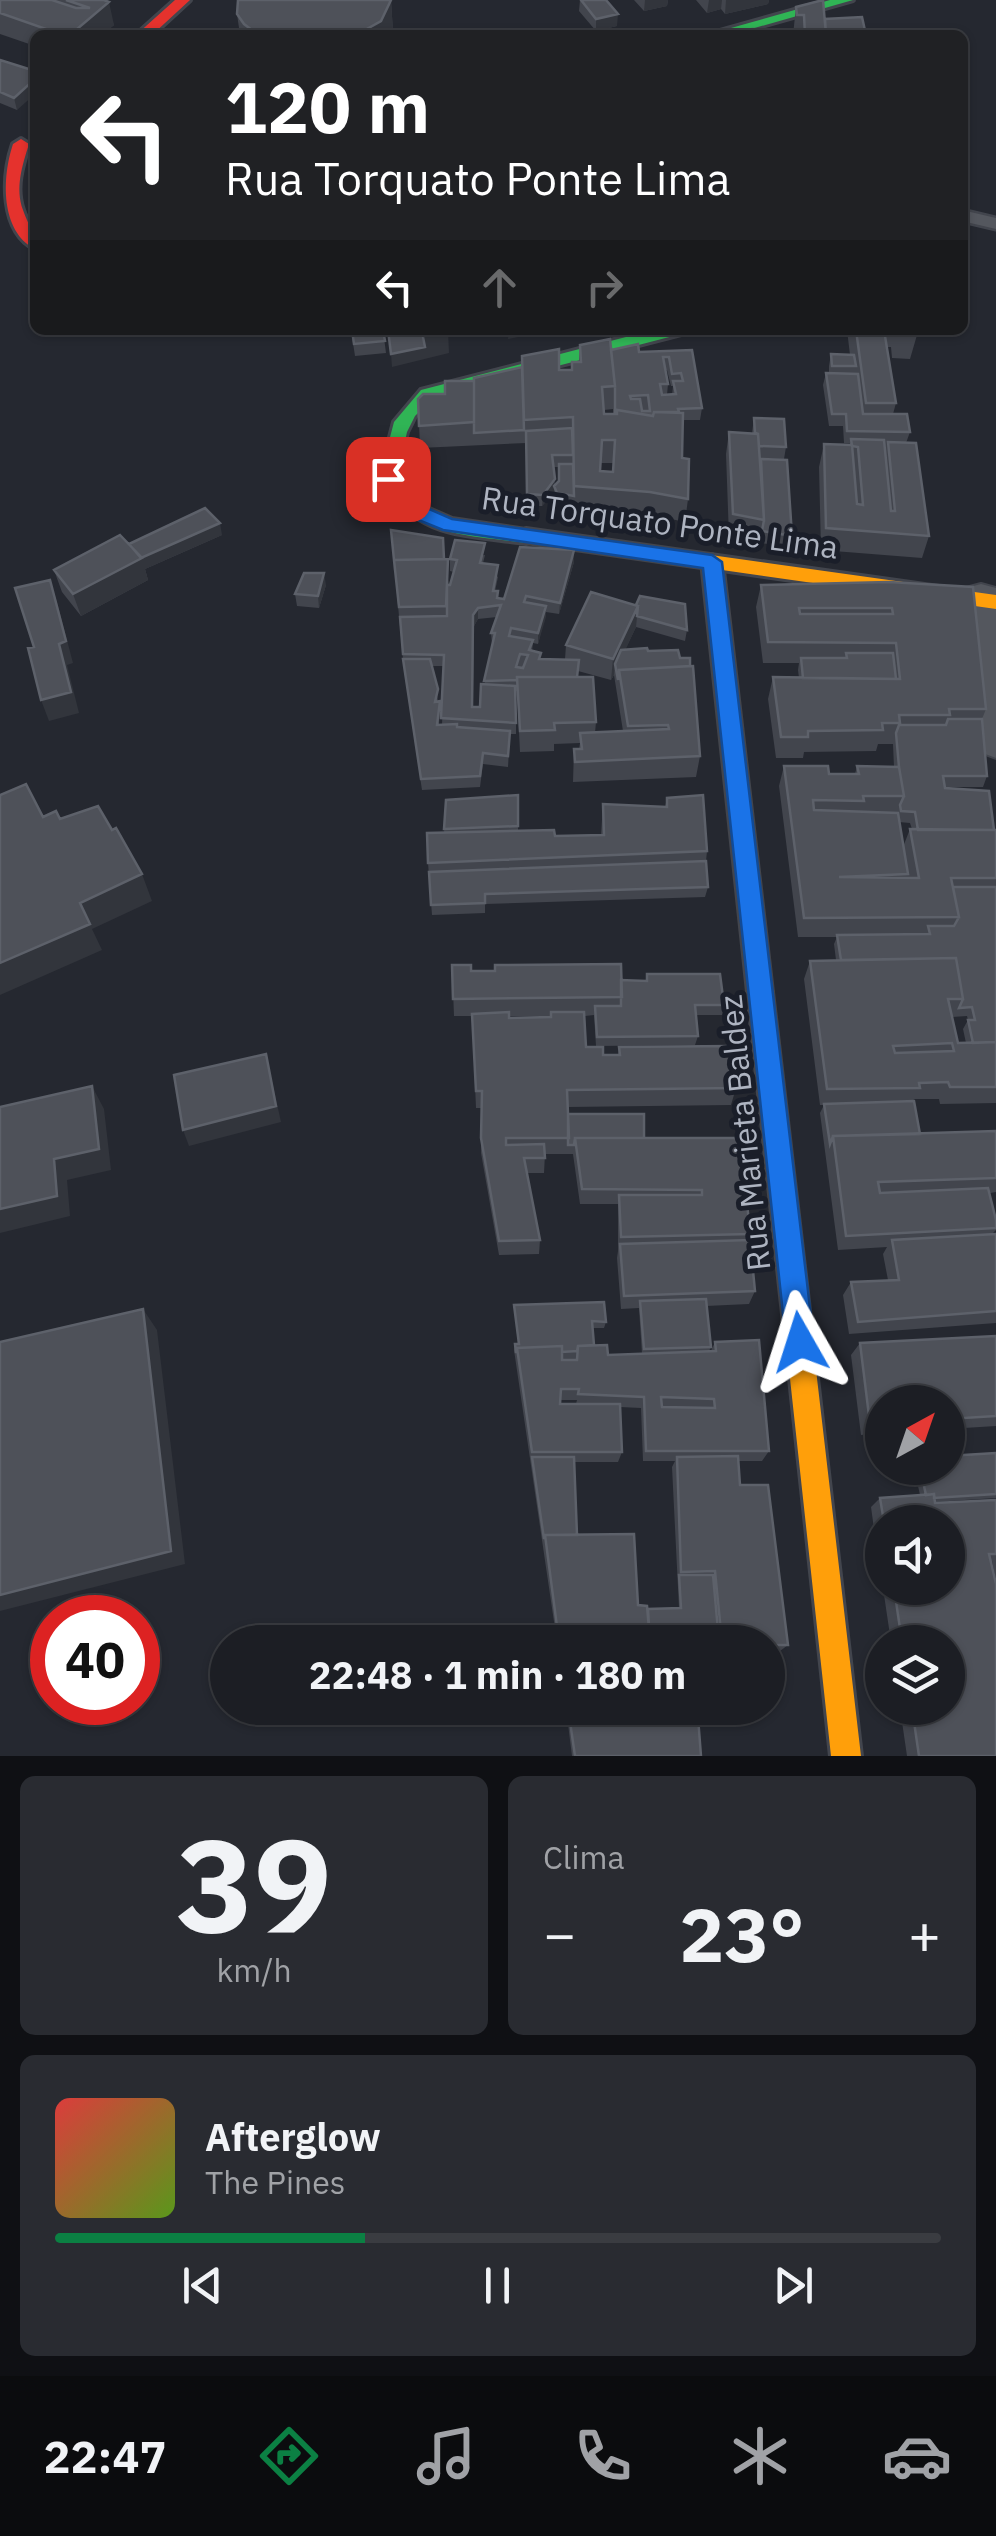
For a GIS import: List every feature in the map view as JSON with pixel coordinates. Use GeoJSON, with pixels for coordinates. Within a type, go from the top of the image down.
{"type":"FeatureCollection","features":[{"type":"Feature","properties":{"kind":"street"},"geometry":{"type":"LineString","coordinates":[[150,30],[183,0]]}},
{"type":"Feature","properties":{"kind":"street"},"geometry":{"type":"LineString","coordinates":[[732,30],[846,0]]}},
{"type":"Feature","properties":{"kind":"street"},"geometry":{"type":"LineString","coordinates":[[0,162],[28,138]]}},
{"type":"Feature","properties":{"kind":"street"},"geometry":{"type":"LineString","coordinates":[[28,138],[8,177],[7,203],[29,251]]}},
{"type":"Feature","properties":{"kind":"street","name":"Rua Torquato Ponte Lima"},"geometry":{"type":"LineString","coordinates":[[656,335],[427,394],[409,406],[396,424],[388,479],[413,510],[450,525],[988,601]]}},
{"type":"Feature","properties":{"kind":"street","name":"Rua Marieta Baldez"},"geometry":{"type":"LineString","coordinates":[[712,562],[846,1756]]}},
{"type":"Feature","properties":{"kind":"street"},"geometry":{"type":"LineString","coordinates":[[988,601],[996,740]]}},
{"type":"Feature","properties":{"kind":"lane"},"geometry":{"type":"LineString","coordinates":[[968,217],[996,224]]}},
{"type":"Feature","properties":{"kind":"building"},"geometry":{"type":"Polygon","coordinates":[[[0,0],[52,0],[76,8],[90,8],[66,0],[109,2],[76,30],[49,30],[0,13],[0,0]]]}},
{"type":"Feature","properties":{"kind":"building"},"geometry":{"type":"Polygon","coordinates":[[[238,0],[391,0],[381,21],[365,30],[252,30],[237,14],[238,0]]]}},
{"type":"Feature","properties":{"kind":"building"},"geometry":{"type":"Polygon","coordinates":[[[581,0],[606,0],[618,14],[596,19],[581,0]]]}},
{"type":"Feature","properties":{"kind":"building"},"geometry":{"type":"Polygon","coordinates":[[[823,0],[826,30],[805,30],[804,15],[797,15],[796,7],[823,0]]]}},
{"type":"Feature","properties":{"kind":"building"},"geometry":{"type":"Polygon","coordinates":[[[862,17],[865,30],[826,30],[825,19],[862,17]]]}},
{"type":"Feature","properties":{"kind":"building"},"geometry":{"type":"Polygon","coordinates":[[[0,60],[30,69],[30,84],[14,98],[0,92],[0,60]]]}},
{"type":"Feature","properties":{"kind":"building"},"geometry":{"type":"Polygon","coordinates":[[[353,335],[384,335],[385,341],[354,344],[353,335]]]}},
{"type":"Feature","properties":{"kind":"building"},"geometry":{"type":"Polygon","coordinates":[[[389,335],[423,335],[425,347],[391,354],[389,335]]]}},
{"type":"Feature","properties":{"kind":"building"},"geometry":{"type":"Polygon","coordinates":[[[857,335],[885,335],[896,403],[866,403],[857,335]]]}},
{"type":"Feature","properties":{"kind":"building"},"geometry":{"type":"Polygon","coordinates":[[[610,339],[615,386],[602,387],[604,414],[617,414],[617,410],[653,416],[654,412],[683,413],[682,458],[689,459],[688,499],[574,486],[573,417],[524,420],[522,356],[559,349],[559,370],[572,370],[572,362],[581,362],[580,345],[610,339]],[[602,440],[600,471],[613,472],[615,440],[602,440]]]}},
{"type":"Feature","properties":{"kind":"building"},"geometry":{"type":"Polygon","coordinates":[[[638,344],[639,352],[692,350],[702,408],[654,412],[653,416],[617,410],[615,414],[611,350],[638,344]],[[663,357],[668,384],[660,384],[662,395],[676,394],[673,381],[683,381],[681,373],[672,374],[669,357],[663,357]],[[648,395],[630,396],[640,399],[642,411],[650,411],[648,395]]]}},
{"type":"Feature","properties":{"kind":"building"},"geometry":{"type":"Polygon","coordinates":[[[831,354],[854,355],[856,366],[832,366],[831,354]]]}},
{"type":"Feature","properties":{"kind":"building"},"geometry":{"type":"Polygon","coordinates":[[[522,367],[524,430],[474,433],[474,378],[522,367]]]}},
{"type":"Feature","properties":{"kind":"building"},"geometry":{"type":"Polygon","coordinates":[[[826,373],[858,374],[863,414],[907,414],[910,432],[847,431],[846,414],[832,414],[826,373]]]}},
{"type":"Feature","properties":{"kind":"building"},"geometry":{"type":"Polygon","coordinates":[[[445,381],[474,381],[474,422],[419,426],[418,399],[423,394],[445,394],[445,381]]]}},
{"type":"Feature","properties":{"kind":"building"},"geometry":{"type":"Polygon","coordinates":[[[754,418],[784,419],[786,447],[759,446],[754,418]]]}},
{"type":"Feature","properties":{"kind":"building"},"geometry":{"type":"Polygon","coordinates":[[[572,428],[573,455],[552,455],[555,479],[543,495],[527,494],[526,431],[572,428]]]}},
{"type":"Feature","properties":{"kind":"building"},"geometry":{"type":"Polygon","coordinates":[[[729,432],[758,434],[764,520],[733,514],[729,432]]]}},
{"type":"Feature","properties":{"kind":"building"},"geometry":{"type":"Polygon","coordinates":[[[851,439],[884,440],[891,511],[895,511],[888,442],[916,443],[929,536],[826,528],[824,444],[852,445],[851,439]],[[852,446],[857,504],[863,505],[858,447],[852,446]]]}},
{"type":"Feature","properties":{"kind":"building"},"geometry":{"type":"Polygon","coordinates":[[[761,459],[787,460],[792,536],[762,531],[761,459]]]}},
{"type":"Feature","properties":{"kind":"building"},"geometry":{"type":"Polygon","coordinates":[[[559,464],[573,464],[574,496],[557,493],[554,486],[559,481],[559,464]]]}},
{"type":"Feature","properties":{"kind":"building"},"geometry":{"type":"Polygon","coordinates":[[[205,508],[220,523],[141,558],[129,544],[205,508]]]}},
{"type":"Feature","properties":{"kind":"building"},"geometry":{"type":"Polygon","coordinates":[[[391,530],[443,538],[444,559],[394,560],[391,530]]]}},
{"type":"Feature","properties":{"kind":"building"},"geometry":{"type":"Polygon","coordinates":[[[120,535],[142,558],[73,594],[54,570],[120,535]]]}},
{"type":"Feature","properties":{"kind":"building"},"geometry":{"type":"Polygon","coordinates":[[[455,540],[485,543],[480,563],[498,565],[493,591],[498,591],[497,598],[504,599],[520,547],[574,550],[560,603],[526,596],[524,602],[546,606],[538,633],[511,628],[509,636],[533,640],[529,650],[541,653],[539,659],[579,660],[577,677],[484,681],[495,633],[491,633],[501,605],[478,608],[473,615],[472,707],[480,707],[481,684],[515,686],[516,723],[441,718],[444,655],[403,654],[400,617],[447,616],[447,585],[457,560],[450,559],[455,540]],[[520,654],[516,667],[523,668],[528,655],[520,654]]]}},
{"type":"Feature","properties":{"kind":"building"},"geometry":{"type":"Polygon","coordinates":[[[448,559],[446,606],[399,607],[394,560],[448,559]]]}},
{"type":"Feature","properties":{"kind":"building"},"geometry":{"type":"Polygon","coordinates":[[[304,573],[324,573],[318,596],[295,594],[304,573]]]}},
{"type":"Feature","properties":{"kind":"building"},"geometry":{"type":"Polygon","coordinates":[[[50,580],[66,641],[59,644],[71,692],[41,700],[28,648],[34,647],[15,588],[50,580]]]}},
{"type":"Feature","properties":{"kind":"building"},"geometry":{"type":"Polygon","coordinates":[[[889,582],[973,587],[986,709],[949,709],[950,715],[899,715],[900,723],[882,723],[883,730],[808,731],[808,737],[781,737],[773,677],[900,679],[896,643],[768,642],[761,585],[889,582]],[[799,608],[800,614],[893,614],[892,608],[799,608]]]}},
{"type":"Feature","properties":{"kind":"building"},"geometry":{"type":"Polygon","coordinates":[[[591,592],[638,606],[613,659],[566,645],[591,592]]]}},
{"type":"Feature","properties":{"kind":"building"},"geometry":{"type":"Polygon","coordinates":[[[640,596],[685,604],[687,630],[637,616],[640,596]]]}},
{"type":"Feature","properties":{"kind":"building"},"geometry":{"type":"Polygon","coordinates":[[[621,650],[678,650],[680,658],[690,658],[690,666],[619,670],[618,680],[615,664],[621,650]]]}},
{"type":"Feature","properties":{"kind":"building"},"geometry":{"type":"Polygon","coordinates":[[[846,653],[893,653],[896,679],[803,678],[801,658],[847,658],[846,653]]]}},
{"type":"Feature","properties":{"kind":"building"},"geometry":{"type":"Polygon","coordinates":[[[403,659],[430,659],[438,689],[435,702],[440,701],[437,725],[510,731],[508,756],[483,753],[480,776],[421,779],[403,659]]]}},
{"type":"Feature","properties":{"kind":"building"},"geometry":{"type":"Polygon","coordinates":[[[693,666],[700,756],[575,762],[574,749],[582,749],[580,733],[669,729],[668,725],[628,726],[619,670],[693,666]]]}},
{"type":"Feature","properties":{"kind":"building"},"geometry":{"type":"Polygon","coordinates":[[[517,677],[593,677],[596,722],[554,723],[555,730],[520,731],[517,677]]]}},
{"type":"Feature","properties":{"kind":"building"},"geometry":{"type":"Polygon","coordinates":[[[948,719],[982,719],[987,776],[943,776],[945,788],[989,791],[994,830],[918,830],[915,812],[901,811],[904,796],[896,733],[899,725],[946,725],[948,719]]]}},
{"type":"Feature","properties":{"kind":"building"},"geometry":{"type":"Polygon","coordinates":[[[784,766],[828,766],[829,774],[859,774],[857,766],[899,767],[904,796],[863,796],[864,801],[813,800],[814,810],[898,813],[908,874],[839,877],[919,878],[910,829],[996,830],[996,878],[951,878],[959,917],[804,918],[784,766]]]}},
{"type":"Feature","properties":{"kind":"building"},"geometry":{"type":"Polygon","coordinates":[[[26,784],[43,817],[56,811],[60,819],[98,806],[112,830],[116,828],[142,874],[80,903],[90,924],[0,963],[0,795],[26,784]]]}},
{"type":"Feature","properties":{"kind":"building"},"geometry":{"type":"Polygon","coordinates":[[[518,795],[518,826],[444,829],[446,800],[518,795]]]}},
{"type":"Feature","properties":{"kind":"building"},"geometry":{"type":"Polygon","coordinates":[[[703,795],[707,851],[428,863],[427,833],[554,830],[555,836],[604,835],[603,804],[667,807],[667,798],[703,795]]]}},
{"type":"Feature","properties":{"kind":"building"},"geometry":{"type":"Polygon","coordinates":[[[706,861],[708,887],[485,894],[485,903],[431,905],[429,872],[706,861]]]}},
{"type":"Feature","properties":{"kind":"building"},"geometry":{"type":"Polygon","coordinates":[[[953,887],[996,887],[996,1042],[973,1043],[968,1020],[975,1020],[972,1007],[959,1008],[963,999],[956,958],[841,960],[837,935],[930,934],[928,926],[954,926],[959,917],[953,887]]]}},
{"type":"Feature","properties":{"kind":"building"},"geometry":{"type":"Polygon","coordinates":[[[956,958],[963,999],[948,999],[958,1043],[996,1042],[996,1087],[950,1087],[948,1082],[919,1083],[920,1088],[827,1089],[810,961],[956,958]],[[952,1043],[893,1046],[895,1053],[954,1051],[952,1043]]]}},
{"type":"Feature","properties":{"kind":"building"},"geometry":{"type":"Polygon","coordinates":[[[621,964],[622,997],[453,999],[452,965],[471,965],[471,971],[495,971],[495,965],[621,964]]]}},
{"type":"Feature","properties":{"kind":"building"},"geometry":{"type":"Polygon","coordinates":[[[647,974],[720,974],[724,1005],[695,1005],[698,1036],[597,1037],[595,1006],[621,1006],[621,980],[647,981],[647,974]]]}},
{"type":"Feature","properties":{"kind":"building"},"geometry":{"type":"Polygon","coordinates":[[[509,1012],[509,1018],[584,1012],[586,1047],[603,1047],[603,1055],[620,1055],[619,1047],[732,1046],[736,1088],[567,1090],[569,1138],[506,1138],[506,1145],[544,1144],[545,1158],[524,1158],[540,1240],[499,1241],[481,1138],[482,1091],[476,1091],[472,1014],[509,1012]]]}},
{"type":"Feature","properties":{"kind":"building"},"geometry":{"type":"Polygon","coordinates":[[[266,1054],[276,1106],[183,1130],[174,1075],[266,1054]]]}},
{"type":"Feature","properties":{"kind":"building"},"geometry":{"type":"Polygon","coordinates":[[[92,1086],[99,1149],[54,1159],[57,1196],[0,1209],[0,1107],[92,1086]]]}},
{"type":"Feature","properties":{"kind":"building"},"geometry":{"type":"Polygon","coordinates":[[[914,1101],[920,1134],[833,1136],[830,1144],[824,1104],[914,1101]]]}},
{"type":"Feature","properties":{"kind":"building"},"geometry":{"type":"Polygon","coordinates":[[[568,1114],[644,1114],[644,1138],[575,1138],[574,1145],[568,1145],[568,1114]]]}},
{"type":"Feature","properties":{"kind":"building"},"geometry":{"type":"Polygon","coordinates":[[[996,1131],[996,1178],[878,1182],[880,1193],[988,1188],[996,1228],[846,1236],[833,1136],[996,1131]]]}},
{"type":"Feature","properties":{"kind":"building"},"geometry":{"type":"Polygon","coordinates":[[[575,1138],[741,1138],[750,1234],[621,1237],[619,1195],[702,1195],[702,1190],[582,1189],[575,1138]]]}},
{"type":"Feature","properties":{"kind":"building"},"geometry":{"type":"Polygon","coordinates":[[[996,1234],[996,1311],[858,1322],[851,1282],[899,1280],[892,1240],[996,1234]]]}},
{"type":"Feature","properties":{"kind":"building"},"geometry":{"type":"Polygon","coordinates":[[[750,1240],[755,1291],[624,1296],[620,1244],[750,1240]]]}},
{"type":"Feature","properties":{"kind":"building"},"geometry":{"type":"Polygon","coordinates":[[[706,1299],[711,1347],[644,1349],[640,1301],[706,1299]]]}},
{"type":"Feature","properties":{"kind":"building"},"geometry":{"type":"Polygon","coordinates":[[[604,1302],[606,1322],[592,1321],[594,1345],[562,1352],[562,1346],[517,1348],[516,1353],[515,1344],[519,1344],[514,1305],[604,1302]]]}},
{"type":"Feature","properties":{"kind":"building"},"geometry":{"type":"Polygon","coordinates":[[[143,1309],[171,1551],[0,1595],[0,1342],[143,1309]]]}},
{"type":"Feature","properties":{"kind":"building"},"geometry":{"type":"Polygon","coordinates":[[[996,1336],[996,1416],[965,1418],[965,1385],[865,1385],[860,1343],[996,1336]]]}},
{"type":"Feature","properties":{"kind":"building"},"geometry":{"type":"Polygon","coordinates":[[[759,1340],[769,1451],[646,1451],[644,1397],[578,1394],[579,1389],[561,1389],[560,1404],[620,1404],[622,1452],[532,1452],[517,1348],[562,1346],[562,1360],[577,1360],[578,1346],[607,1345],[608,1355],[716,1351],[715,1342],[759,1340]],[[661,1397],[662,1407],[715,1408],[714,1399],[661,1397]]]}},
{"type":"Feature","properties":{"kind":"building"},"geometry":{"type":"Polygon","coordinates":[[[996,1453],[996,1494],[934,1498],[934,1494],[926,1495],[924,1485],[965,1485],[965,1455],[996,1453]]]}},
{"type":"Feature","properties":{"kind":"building"},"geometry":{"type":"Polygon","coordinates":[[[738,1456],[740,1485],[768,1485],[788,1645],[785,1625],[720,1625],[715,1571],[681,1572],[677,1457],[738,1456]]]}},
{"type":"Feature","properties":{"kind":"building"},"geometry":{"type":"Polygon","coordinates":[[[532,1457],[574,1457],[577,1535],[545,1535],[544,1539],[532,1457]]]}},
{"type":"Feature","properties":{"kind":"building"},"geometry":{"type":"Polygon","coordinates":[[[934,1494],[935,1503],[996,1500],[996,1554],[989,1554],[996,1584],[996,1756],[919,1756],[914,1725],[965,1725],[965,1625],[899,1625],[897,1605],[965,1605],[965,1505],[881,1505],[880,1498],[934,1494]]]}},
{"type":"Feature","properties":{"kind":"building"},"geometry":{"type":"Polygon","coordinates":[[[634,1534],[638,1605],[647,1606],[649,1625],[557,1625],[545,1535],[634,1534]]]}},
{"type":"Feature","properties":{"kind":"building"},"geometry":{"type":"Polygon","coordinates":[[[679,1575],[713,1575],[717,1625],[649,1625],[648,1609],[681,1608],[679,1575]]]}},
{"type":"Feature","properties":{"kind":"building"},"geometry":{"type":"Polygon","coordinates":[[[570,1725],[699,1725],[701,1756],[575,1756],[570,1725]]]}},
{"type":"Feature","properties":{"kind":"traffic: fast"},"geometry":{"type":"LineString","coordinates":[[732,30],[846,0]]}},
{"type":"Feature","properties":{"kind":"traffic: fast"},"geometry":{"type":"LineString","coordinates":[[526,536],[449,525],[413,510],[388,479],[395,442],[409,412],[427,394],[656,335]]}},
{"type":"Feature","properties":{"kind":"traffic: fast"},"geometry":{"type":"LineString","coordinates":[[712,562],[760,992]]}},
{"type":"Feature","properties":{"kind":"traffic: slow"},"geometry":{"type":"LineString","coordinates":[[526,536],[996,602]]}},
{"type":"Feature","properties":{"kind":"traffic: slow"},"geometry":{"type":"LineString","coordinates":[[760,992],[846,1756]]}},
{"type":"Feature","properties":{"kind":"traffic: jam"},"geometry":{"type":"LineString","coordinates":[[149,30],[183,0]]}},
{"type":"Feature","properties":{"kind":"traffic: jam"},"geometry":{"type":"LineString","coordinates":[[21,144],[13,172],[12,197],[18,220],[30,238]]}},
{"type":"Feature","properties":{"kind":"route"},"geometry":{"type":"LineString","coordinates":[[388,479],[413,510],[450,525],[712,562],[800,1342]]}}]}
